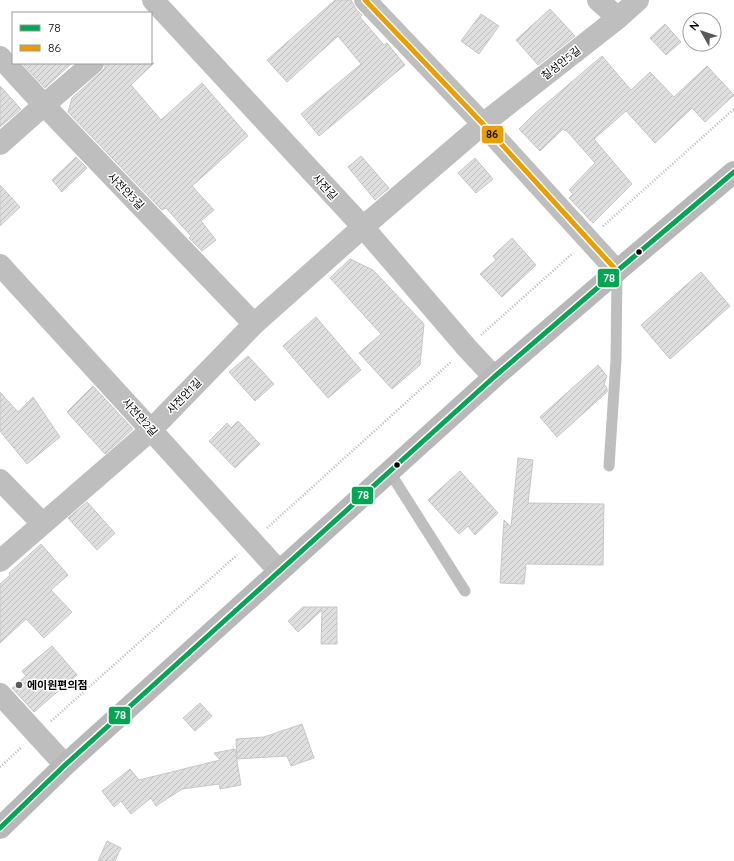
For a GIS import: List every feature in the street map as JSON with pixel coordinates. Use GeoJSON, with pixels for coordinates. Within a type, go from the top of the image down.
{"type":"FeatureCollection","features":[{"type":"Feature","properties":{"kind":"street"},"geometry":{"type":"LineString","coordinates":[[365,0],[483,124],[617,271]]}},
{"type":"Feature","properties":{"kind":"street"},"geometry":{"type":"LineString","coordinates":[[598,0],[618,18]]}},
{"type":"Feature","properties":{"kind":"street","name":"칠성안5길"},"geometry":{"type":"LineString","coordinates":[[363,227],[483,124],[618,18],[638,0]]}},
{"type":"Feature","properties":{"kind":"street","name":"사전길"},"geometry":{"type":"LineString","coordinates":[[154,6],[363,227],[467,348],[494,377]]}},
{"type":"Feature","properties":{"kind":"street","name":"사전안3길"},"geometry":{"type":"LineString","coordinates":[[0,57],[44,105],[254,324]]}},
{"type":"Feature","properties":{"kind":"street"},"geometry":{"type":"LineString","coordinates":[[0,144],[91,64]]}},
{"type":"Feature","properties":{"kind":"street"},"geometry":{"type":"LineString","coordinates":[[0,828],[65,765],[494,377],[734,172]]}},
{"type":"Feature","properties":{"kind":"street","name":"사전안1길"},"geometry":{"type":"LineString","coordinates":[[0,561],[151,430],[254,324],[363,227]]}},
{"type":"Feature","properties":{"kind":"street","name":"사전안2길"},"geometry":{"type":"LineString","coordinates":[[0,265],[279,571]]}},
{"type":"Feature","properties":{"kind":"street"},"geometry":{"type":"LineString","coordinates":[[0,480],[44,524]]}},
{"type":"Feature","properties":{"kind":"street"},"geometry":{"type":"LineString","coordinates":[[0,694],[65,765]]}},
{"type":"Feature","properties":{"kind":"lane"},"geometry":{"type":"LineString","coordinates":[[608,466],[616,360],[617,271]]}},
{"type":"Feature","properties":{"kind":"lane"},"geometry":{"type":"LineString","coordinates":[[389,471],[465,591]]}},
{"type":"Feature","properties":{"kind":"path"},"geometry":{"type":"LineString","coordinates":[[0,767],[734,108]]}},
{"type":"Feature","properties":{"kind":"building"},"geometry":{"type":"Polygon","coordinates":[[[335,0],[351,0],[356,9],[362,15],[360,17],[384,45],[387,43],[405,65],[319,136],[301,114],[361,64],[338,36],[287,82],[267,60],[335,0]]]}},
{"type":"Feature","properties":{"kind":"building"},"geometry":{"type":"Polygon","coordinates":[[[550,9],[575,36],[538,65],[516,40],[550,9]]]}},
{"type":"Feature","properties":{"kind":"building"},"geometry":{"type":"Polygon","coordinates":[[[481,14],[499,26],[479,54],[461,41],[481,14]]]}},
{"type":"Feature","properties":{"kind":"building"},"geometry":{"type":"Polygon","coordinates":[[[665,24],[681,42],[666,55],[650,38],[665,24]]]}},
{"type":"Feature","properties":{"kind":"building"},"geometry":{"type":"Polygon","coordinates":[[[602,56],[631,90],[650,72],[674,97],[707,66],[734,95],[705,122],[692,108],[655,143],[626,111],[594,139],[632,184],[593,223],[569,198],[573,194],[569,190],[595,163],[566,130],[565,131],[563,129],[540,151],[519,129],[534,114],[602,56]]]}},
{"type":"Feature","properties":{"kind":"building"},"geometry":{"type":"Polygon","coordinates":[[[154,63],[131,85],[161,120],[202,83],[248,136],[192,186],[214,210],[201,221],[216,240],[202,251],[189,238],[191,236],[166,208],[162,210],[68,112],[72,98],[105,68],[105,64],[154,63]]]}},
{"type":"Feature","properties":{"kind":"building"},"geometry":{"type":"Polygon","coordinates":[[[23,64],[71,64],[45,88],[23,64]]]}},
{"type":"Feature","properties":{"kind":"building"},"geometry":{"type":"Polygon","coordinates":[[[0,86],[21,109],[0,127],[0,86]]]}},
{"type":"Feature","properties":{"kind":"building"},"geometry":{"type":"Polygon","coordinates":[[[361,156],[389,188],[375,200],[348,167],[361,156]]]}},
{"type":"Feature","properties":{"kind":"building"},"geometry":{"type":"Polygon","coordinates":[[[76,157],[87,168],[62,192],[52,180],[76,157]]]}},
{"type":"Feature","properties":{"kind":"building"},"geometry":{"type":"Polygon","coordinates":[[[475,158],[493,179],[476,193],[458,173],[475,158]]]}},
{"type":"Feature","properties":{"kind":"building"},"geometry":{"type":"Polygon","coordinates":[[[0,185],[20,207],[0,226],[0,185]]]}},
{"type":"Feature","properties":{"kind":"building"},"geometry":{"type":"Polygon","coordinates":[[[512,238],[536,265],[502,297],[480,274],[496,260],[493,256],[512,238]]]}},
{"type":"Feature","properties":{"kind":"building"},"geometry":{"type":"Polygon","coordinates":[[[350,259],[373,270],[424,324],[420,365],[392,389],[359,353],[381,334],[330,278],[350,259]]]}},
{"type":"Feature","properties":{"kind":"building"},"geometry":{"type":"Polygon","coordinates":[[[701,272],[730,306],[670,359],[641,325],[701,272]]]}},
{"type":"Feature","properties":{"kind":"building"},"geometry":{"type":"Polygon","coordinates":[[[316,317],[361,370],[328,398],[283,346],[316,317]]]}},
{"type":"Feature","properties":{"kind":"building"},"geometry":{"type":"Polygon","coordinates":[[[248,356],[274,384],[255,401],[229,372],[248,356]]]}},
{"type":"Feature","properties":{"kind":"building"},"geometry":{"type":"Polygon","coordinates":[[[598,365],[607,376],[604,384],[607,388],[607,392],[557,437],[540,417],[598,365]]]}},
{"type":"Feature","properties":{"kind":"building"},"geometry":{"type":"Polygon","coordinates":[[[93,386],[133,429],[105,454],[67,412],[93,386]]]}},
{"type":"Feature","properties":{"kind":"building"},"geometry":{"type":"Polygon","coordinates":[[[0,392],[18,412],[33,397],[60,437],[27,464],[0,431],[0,392]]]}},
{"type":"Feature","properties":{"kind":"building"},"geometry":{"type":"Polygon","coordinates":[[[238,421],[260,444],[235,468],[209,441],[227,423],[231,428],[238,421]]]}},
{"type":"Feature","properties":{"kind":"building"},"geometry":{"type":"Polygon","coordinates":[[[518,458],[533,460],[528,503],[604,504],[603,565],[526,564],[524,584],[500,583],[504,520],[511,527],[518,458]]]}},
{"type":"Feature","properties":{"kind":"building"},"geometry":{"type":"Polygon","coordinates":[[[460,471],[498,513],[475,535],[468,526],[459,534],[428,500],[460,471]]]}},
{"type":"Feature","properties":{"kind":"building"},"geometry":{"type":"Polygon","coordinates":[[[87,502],[115,533],[97,550],[68,518],[87,502]]]}},
{"type":"Feature","properties":{"kind":"building"},"geometry":{"type":"Polygon","coordinates":[[[41,544],[68,575],[51,590],[72,612],[44,638],[26,619],[0,643],[0,584],[10,575],[9,573],[41,544]]]}},
{"type":"Feature","properties":{"kind":"building"},"geometry":{"type":"Polygon","coordinates":[[[303,607],[337,607],[337,644],[321,644],[322,610],[298,632],[288,621],[303,607]]]}},
{"type":"Feature","properties":{"kind":"building"},"geometry":{"type":"Polygon","coordinates":[[[52,646],[77,675],[34,712],[12,688],[26,676],[22,671],[52,646]]]}},
{"type":"Feature","properties":{"kind":"building"},"geometry":{"type":"Polygon","coordinates":[[[200,703],[212,716],[195,731],[183,718],[200,703]]]}},
{"type":"Feature","properties":{"kind":"building"},"geometry":{"type":"Polygon","coordinates":[[[302,724],[314,758],[291,766],[287,756],[237,759],[236,739],[264,737],[302,724]]]}},
{"type":"Feature","properties":{"kind":"building"},"geometry":{"type":"Polygon","coordinates":[[[235,749],[241,785],[220,789],[219,784],[182,789],[156,806],[151,798],[131,814],[121,801],[114,807],[102,791],[130,769],[139,780],[220,760],[214,753],[235,749]]]}},
{"type":"Feature","properties":{"kind":"building"},"geometry":{"type":"Polygon","coordinates":[[[107,841],[121,848],[115,861],[98,861],[107,841]]]}},
{"type":"Feature","properties":{"kind":"transit line","name":"86"},"geometry":{"type":"LineString","coordinates":[[365,0],[483,124],[617,271]]}},
{"type":"Feature","properties":{"kind":"transit line","name":"78"},"geometry":{"type":"LineString","coordinates":[[0,828],[65,765],[494,377],[734,172]]}},
{"type":"Feature","properties":{"kind":"place","name":"에이원편의점"},"geometry":{"type":"Point","coordinates":[19,685]}}]}
